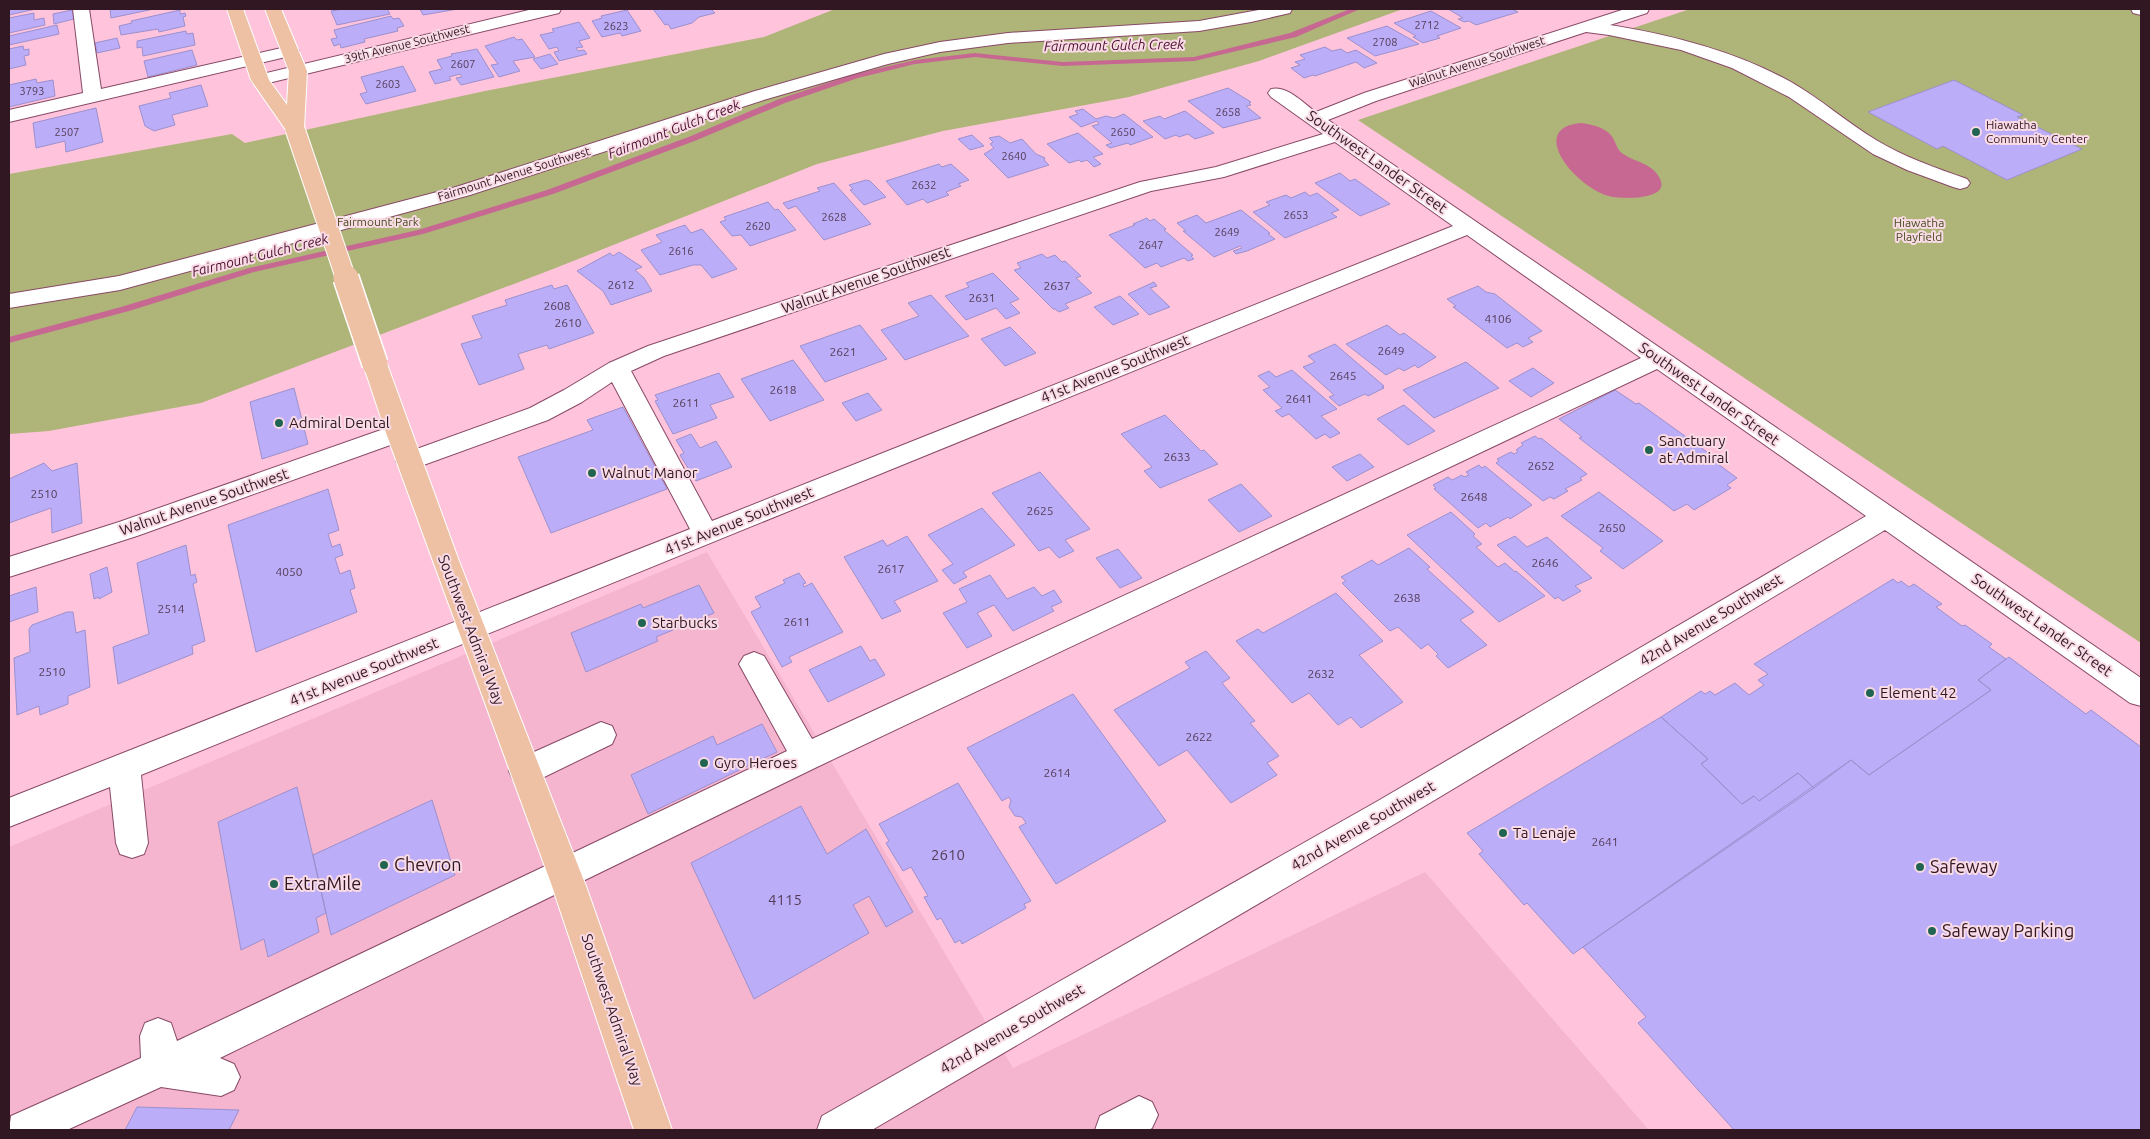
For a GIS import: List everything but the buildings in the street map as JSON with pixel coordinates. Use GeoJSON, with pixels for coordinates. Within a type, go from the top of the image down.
{"type":"FeatureCollection","features":[{"type":"Feature","properties":{"kind":"main road","name":"Southwest Admiral Way"},"geometry":{"type":"LineString","coordinates":[[235,9],[260,80],[295,129],[398,433],[470,629],[564,874],[653,1130]]}},
{"type":"Feature","properties":{"kind":"main road","name":"Southwest Admiral Way"},"geometry":{"type":"LineString","coordinates":[[273,9],[298,71],[295,129]]}},
{"type":"Feature","properties":{"kind":"street"},"geometry":{"type":"LineString","coordinates":[[81,9],[93,97]]}},
{"type":"Feature","properties":{"kind":"street","name":"39th Avenue Southwest"},"geometry":{"type":"LineString","coordinates":[[260,80],[554,9]]}},
{"type":"Feature","properties":{"kind":"street","name":"Fairmount Avenue Southwest"},"geometry":{"type":"LineString","coordinates":[[9,301],[120,283],[463,191],[752,98],[884,59],[940,46],[1008,38],[1199,26],[1284,9]]}},
{"type":"Feature","properties":{"kind":"street","name":"Walnut Avenue Southwest"},"geometry":{"type":"LineString","coordinates":[[1314,119],[1370,97],[1637,9]]}},
{"type":"Feature","properties":{"kind":"street"},"geometry":{"type":"LineString","coordinates":[[1584,27],[1611,29],[1674,42],[1745,68],[1782,85],[1809,101],[1836,122],[1890,155],[1960,183]]}},
{"type":"Feature","properties":{"kind":"street"},"geometry":{"type":"LineString","coordinates":[[9,116],[290,51]]}},
{"type":"Feature","properties":{"kind":"street","name":"Southwest Lander Street"},"geometry":{"type":"LineString","coordinates":[[1277,93],[2141,694]]}},
{"type":"Feature","properties":{"kind":"street","name":"Walnut Avenue Southwest"},"geometry":{"type":"LineString","coordinates":[[409,461],[539,414],[617,368],[656,351],[1147,186],[1217,173],[1247,165],[1337,135]]}},
{"type":"Feature","properties":{"kind":"street","name":"41st Avenue Southwest"},"geometry":{"type":"LineString","coordinates":[[9,812],[470,629],[1469,227]]}},
{"type":"Feature","properties":{"kind":"street"},"geometry":{"type":"LineString","coordinates":[[25,1130],[159,1052],[564,874],[806,757],[1659,359]]}},
{"type":"Feature","properties":{"kind":"street"},"geometry":{"type":"LineString","coordinates":[[617,368],[706,534]]}},
{"type":"Feature","properties":{"kind":"street","name":"Walnut Avenue Southwest"},"geometry":{"type":"LineString","coordinates":[[9,567],[128,529],[398,433]]}},
{"type":"Feature","properties":{"kind":"street","name":"42nd Avenue Southwest"},"geometry":{"type":"LineString","coordinates":[[836,1130],[1387,812],[1886,517]]}},
{"type":"Feature","properties":{"kind":"street"},"geometry":{"type":"LineString","coordinates":[[754,664],[806,757]]}},
{"type":"Feature","properties":{"kind":"street"},"geometry":{"type":"LineString","coordinates":[[525,771],[601,735]]}},
{"type":"Feature","properties":{"kind":"street"},"geometry":{"type":"LineString","coordinates":[[124,767],[132,843]]}},
{"type":"Feature","properties":{"kind":"street"},"geometry":{"type":"LineString","coordinates":[[159,1052],[221,1077]]}},
{"type":"Feature","properties":{"kind":"shaded area"},"geometry":{"type":"Polygon","coordinates":[[[1582,123],[1605,130],[1612,136],[1621,152],[1654,170],[1661,183],[1660,189],[1647,196],[1619,198],[1599,192],[1585,183],[1573,172],[1557,147],[1557,135],[1565,127],[1582,123]]]}},
{"type":"Feature","properties":{"kind":"shaded area"},"geometry":{"type":"Polygon","coordinates":[[[707,552],[1013,1068],[1425,872],[1649,1130],[9,1130],[9,847],[707,552]]]}},
{"type":"Feature","properties":{"kind":"green space","name":"Fairmount Park"},"geometry":{"type":"Polygon","coordinates":[[[835,9],[1403,9],[1259,61],[1129,97],[943,131],[817,164],[553,269],[201,403],[49,431],[9,434],[9,174],[232,134],[245,143],[485,91],[764,37],[835,9]]]}},
{"type":"Feature","properties":{"kind":"green space","name":"Hiawatha Playfield"},"geometry":{"type":"Polygon","coordinates":[[[1690,9],[2141,9],[2141,643],[1358,120],[1690,9]]]}},
{"type":"Feature","properties":{"kind":"waterway","name":"Fairmount Gulch Creek"},"geometry":{"type":"LineString","coordinates":[[9,340],[125,309],[252,270],[420,232],[550,192],[694,138],[782,101],[855,76],[915,62],[975,55],[1063,64],[1194,59],[1293,35],[1356,9]]}},
{"type":"Feature","properties":{"kind":"place","name":"Hiawatha Community Center"},"geometry":{"type":"Point","coordinates":[1976,132]}},
{"type":"Feature","properties":{"kind":"place","name":"Admiral Dental"},"geometry":{"type":"Point","coordinates":[279,423]}},
{"type":"Feature","properties":{"kind":"place","name":"Sanctuary at Admiral"},"geometry":{"type":"Point","coordinates":[1649,450]}},
{"type":"Feature","properties":{"kind":"place","name":"Walnut Manor"},"geometry":{"type":"Point","coordinates":[592,473]}},
{"type":"Feature","properties":{"kind":"place","name":"Starbucks"},"geometry":{"type":"Point","coordinates":[642,623]}},
{"type":"Feature","properties":{"kind":"place","name":"Element 42"},"geometry":{"type":"Point","coordinates":[1870,693]}},
{"type":"Feature","properties":{"kind":"place","name":"Gyro Heroes"},"geometry":{"type":"Point","coordinates":[704,763]}},
{"type":"Feature","properties":{"kind":"place","name":"Ta Lenaje"},"geometry":{"type":"Point","coordinates":[1503,833]}},
{"type":"Feature","properties":{"kind":"place","name":"Chevron"},"geometry":{"type":"Point","coordinates":[384,865]}},
{"type":"Feature","properties":{"kind":"place","name":"Safeway"},"geometry":{"type":"Point","coordinates":[1920,867]}},
{"type":"Feature","properties":{"kind":"place","name":"ExtraMile"},"geometry":{"type":"Point","coordinates":[274,884]}},
{"type":"Feature","properties":{"kind":"place","name":"Safeway Parking"},"geometry":{"type":"Point","coordinates":[1932,931]}}]}
